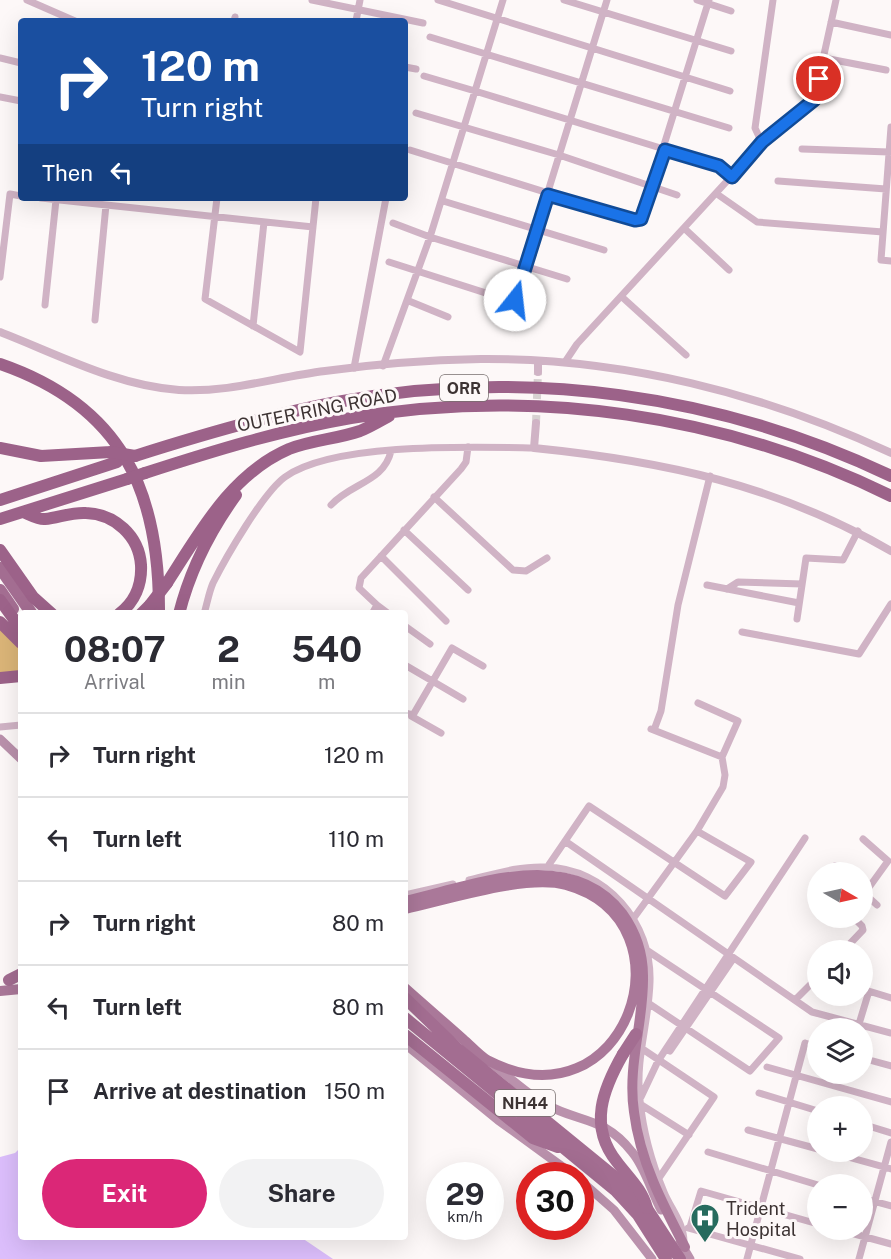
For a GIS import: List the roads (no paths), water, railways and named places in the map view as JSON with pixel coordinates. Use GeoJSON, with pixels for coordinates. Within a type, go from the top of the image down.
{"type":"FeatureCollection","features":[{"type":"Feature","properties":{"kind":"highway"},"geometry":{"type":"LineString","coordinates":[[0,364],[30,374],[54,387],[90,415],[122,453],[142,491],[155,536],[159,572],[150,610]]}},
{"type":"Feature","properties":{"kind":"highway","name":"OUTER RING ROAD"},"geometry":{"type":"LineString","coordinates":[[0,500],[114,457],[135,456],[281,414],[395,393],[510,387],[618,394],[752,422],[822,446],[891,476]]}},
{"type":"Feature","properties":{"kind":"highway","name":"OUTER RING ROAD"},"geometry":{"type":"LineString","coordinates":[[0,519],[275,434],[397,411],[510,405],[615,412],[713,431],[780,450],[891,496]]}},
{"type":"Feature","properties":{"kind":"highway"},"geometry":{"type":"LineString","coordinates":[[151,610],[212,513],[227,501],[251,475],[288,450],[361,430],[397,411]]}},
{"type":"Feature","properties":{"kind":"highway","name":"ORR"},"geometry":{"type":"LineString","coordinates":[[0,448],[48,456],[114,457]]}},
{"type":"Feature","properties":{"kind":"highway"},"geometry":{"type":"LineString","coordinates":[[180,610],[196,564],[227,501]]}},
{"type":"Feature","properties":{"kind":"highway"},"geometry":{"type":"LineString","coordinates":[[23,512],[42,520],[86,513],[115,521],[125,529],[140,556],[141,568],[140,584],[134,598],[123,610]]}},
{"type":"Feature","properties":{"kind":"highway"},"geometry":{"type":"LineString","coordinates":[[0,550],[33,597],[48,610]]}},
{"type":"Feature","properties":{"kind":"highway"},"geometry":{"type":"LineString","coordinates":[[0,568],[29,610]]}},
{"type":"Feature","properties":{"kind":"highway"},"geometry":{"type":"LineString","coordinates":[[0,590],[18,616]]}},
{"type":"Feature","properties":{"kind":"highway"},"geometry":{"type":"LineString","coordinates":[[0,600],[18,625]]}},
{"type":"Feature","properties":{"kind":"highway"},"geometry":{"type":"LineString","coordinates":[[0,622],[18,641]]}},
{"type":"Feature","properties":{"kind":"highway"},"geometry":{"type":"LineString","coordinates":[[0,678],[18,676]]}},
{"type":"Feature","properties":{"kind":"highway","name":"NH44"},"geometry":{"type":"LineString","coordinates":[[408,1001],[458,1049],[589,1154],[647,1208],[682,1253]]}},
{"type":"Feature","properties":{"kind":"highway","name":"NH44"},"geometry":{"type":"LineString","coordinates":[[408,1020],[615,1190],[638,1215],[666,1259]]}},
{"type":"Feature","properties":{"kind":"highway"},"geometry":{"type":"LineString","coordinates":[[636,1034],[603,1094],[601,1125],[608,1149],[642,1192],[647,1208]]}},
{"type":"Feature","properties":{"kind":"highway"},"geometry":{"type":"LineString","coordinates":[[408,1037],[533,1137],[570,1152]]}},
{"type":"Feature","properties":{"kind":"main road"},"geometry":{"type":"LineString","coordinates":[[0,739],[18,756]]}},
{"type":"Feature","properties":{"kind":"main road"},"geometry":{"type":"LineString","coordinates":[[408,900],[531,874],[568,878],[597,890],[627,921],[641,953],[644,978],[632,1075],[638,1133],[649,1174],[682,1253]]}},
{"type":"Feature","properties":{"kind":"main road"},"geometry":{"type":"LineString","coordinates":[[408,908],[524,883],[550,882],[577,890],[599,901],[615,917],[625,932],[634,961],[633,1003],[624,1026],[606,1049],[578,1066],[544,1076],[521,1072],[486,1059]]}},
{"type":"Feature","properties":{"kind":"main road"},"geometry":{"type":"LineString","coordinates":[[0,991],[18,989]]}},
{"type":"Feature","properties":{"kind":"main road"},"geometry":{"type":"LineString","coordinates":[[408,991],[486,1059],[548,1106],[590,1119],[606,1127],[620,1138],[634,1153],[682,1253],[690,1259]]}},
{"type":"Feature","properties":{"kind":"main road"},"geometry":{"type":"LineString","coordinates":[[408,1046],[498,1120],[556,1162]]}},
{"type":"Feature","properties":{"kind":"main road"},"geometry":{"type":"LineString","coordinates":[[594,1192],[614,1210],[652,1259]]}},
{"type":"Feature","properties":{"kind":"street"},"geometry":{"type":"LineString","coordinates":[[27,0],[68,18]]}},
{"type":"Feature","properties":{"kind":"street"},"geometry":{"type":"LineString","coordinates":[[312,0],[400,18]]}},
{"type":"Feature","properties":{"kind":"street"},"geometry":{"type":"LineString","coordinates":[[356,18],[360,0]]}},
{"type":"Feature","properties":{"kind":"street"},"geometry":{"type":"LineString","coordinates":[[438,0],[593,46],[730,91]]}},
{"type":"Feature","properties":{"kind":"street"},"geometry":{"type":"LineString","coordinates":[[384,366],[420,270],[503,0]]}},
{"type":"Feature","properties":{"kind":"street"},"geometry":{"type":"LineString","coordinates":[[564,0],[731,51]]}},
{"type":"Feature","properties":{"kind":"street"},"geometry":{"type":"LineString","coordinates":[[389,262],[420,270],[512,302],[537,231],[607,0]]}},
{"type":"Feature","properties":{"kind":"street"},"geometry":{"type":"LineString","coordinates":[[698,0],[709,2],[731,12]]}},
{"type":"Feature","properties":{"kind":"street"},"geometry":{"type":"LineString","coordinates":[[762,142],[755,129],[773,0]]}},
{"type":"Feature","properties":{"kind":"street"},"geometry":{"type":"LineString","coordinates":[[565,362],[577,344],[685,229],[762,142],[814,100],[836,0]]}},
{"type":"Feature","properties":{"kind":"street"},"geometry":{"type":"LineString","coordinates":[[410,150],[548,195],[635,220],[645,215],[709,2]]}},
{"type":"Feature","properties":{"kind":"street"},"geometry":{"type":"LineString","coordinates":[[408,20],[423,23]]}},
{"type":"Feature","properties":{"kind":"street"},"geometry":{"type":"LineString","coordinates":[[831,22],[891,35]]}},
{"type":"Feature","properties":{"kind":"street"},"geometry":{"type":"LineString","coordinates":[[430,37],[729,128]]}},
{"type":"Feature","properties":{"kind":"street"},"geometry":{"type":"LineString","coordinates":[[0,58],[18,62]]}},
{"type":"Feature","properties":{"kind":"street"},"geometry":{"type":"LineString","coordinates":[[824,58],[886,70]]}},
{"type":"Feature","properties":{"kind":"street"},"geometry":{"type":"LineString","coordinates":[[408,68],[416,69]]}},
{"type":"Feature","properties":{"kind":"street"},"geometry":{"type":"LineString","coordinates":[[424,76],[719,166],[732,177]]}},
{"type":"Feature","properties":{"kind":"street"},"geometry":{"type":"LineString","coordinates":[[0,97],[18,100]]}},
{"type":"Feature","properties":{"kind":"street"},"geometry":{"type":"LineString","coordinates":[[416,113],[559,155],[677,195]]}},
{"type":"Feature","properties":{"kind":"street"},"geometry":{"type":"LineString","coordinates":[[891,127],[887,222],[883,232],[881,260],[891,261]]}},
{"type":"Feature","properties":{"kind":"street"},"geometry":{"type":"LineString","coordinates":[[802,149],[889,152]]}},
{"type":"Feature","properties":{"kind":"street"},"geometry":{"type":"LineString","coordinates":[[778,181],[888,195]]}},
{"type":"Feature","properties":{"kind":"street"},"geometry":{"type":"LineString","coordinates":[[0,277],[10,194],[18,195]]}},
{"type":"Feature","properties":{"kind":"street"},"geometry":{"type":"LineString","coordinates":[[717,194],[757,222],[883,232]]}},
{"type":"Feature","properties":{"kind":"street"},"geometry":{"type":"LineString","coordinates":[[45,305],[56,201]]}},
{"type":"Feature","properties":{"kind":"street"},"geometry":{"type":"LineString","coordinates":[[66,201],[313,228]]}},
{"type":"Feature","properties":{"kind":"street"},"geometry":{"type":"LineString","coordinates":[[217,201],[205,299],[300,352],[316,201]]}},
{"type":"Feature","properties":{"kind":"street"},"geometry":{"type":"LineString","coordinates":[[354,368],[385,201]]}},
{"type":"Feature","properties":{"kind":"street"},"geometry":{"type":"LineString","coordinates":[[442,201],[604,250]]}},
{"type":"Feature","properties":{"kind":"street"},"geometry":{"type":"LineString","coordinates":[[95,320],[106,205]]}},
{"type":"Feature","properties":{"kind":"street"},"geometry":{"type":"LineString","coordinates":[[253,326],[264,222]]}},
{"type":"Feature","properties":{"kind":"street"},"geometry":{"type":"LineString","coordinates":[[393,224],[567,279]]}},
{"type":"Feature","properties":{"kind":"street"},"geometry":{"type":"LineString","coordinates":[[685,229],[729,270]]}},
{"type":"Feature","properties":{"kind":"street"},"geometry":{"type":"LineString","coordinates":[[622,297],[686,355]]}},
{"type":"Feature","properties":{"kind":"street"},"geometry":{"type":"LineString","coordinates":[[409,301],[448,317]]}},
{"type":"Feature","properties":{"kind":"street"},"geometry":{"type":"LineString","coordinates":[[0,332],[132,383],[180,390],[240,387],[325,370],[480,359],[565,362],[718,388],[848,433],[891,453]]}},
{"type":"Feature","properties":{"kind":"street"},"geometry":{"type":"LineString","coordinates":[[538,361],[538,372]]}},
{"type":"Feature","properties":{"kind":"street"},"geometry":{"type":"LineString","coordinates":[[534,448],[536,423]]}},
{"type":"Feature","properties":{"kind":"street"},"geometry":{"type":"LineString","coordinates":[[384,610],[359,588],[358,583],[461,469],[468,454],[468,447]]}},
{"type":"Feature","properties":{"kind":"street"},"geometry":{"type":"LineString","coordinates":[[205,610],[213,584],[246,528],[273,488],[285,477],[299,469],[335,458],[391,451],[468,447],[534,448],[625,458],[710,476],[784,500],[858,531],[891,550]]}},
{"type":"Feature","properties":{"kind":"street"},"geometry":{"type":"LineString","coordinates":[[331,505],[343,493],[382,471],[391,451]]}},
{"type":"Feature","properties":{"kind":"street"},"geometry":{"type":"LineString","coordinates":[[710,476],[678,605],[662,711],[653,729],[722,757]]}},
{"type":"Feature","properties":{"kind":"street"},"geometry":{"type":"LineString","coordinates":[[434,497],[513,570],[526,571],[547,558]]}},
{"type":"Feature","properties":{"kind":"street"},"geometry":{"type":"LineString","coordinates":[[404,530],[468,590]]}},
{"type":"Feature","properties":{"kind":"street"},"geometry":{"type":"LineString","coordinates":[[797,619],[806,558],[843,560],[858,531]]}},
{"type":"Feature","properties":{"kind":"street"},"geometry":{"type":"LineString","coordinates":[[381,556],[446,621]]}},
{"type":"Feature","properties":{"kind":"street"},"geometry":{"type":"LineString","coordinates":[[727,589],[738,582],[802,584]]}},
{"type":"Feature","properties":{"kind":"street"},"geometry":{"type":"LineString","coordinates":[[707,585],[800,603]]}},
{"type":"Feature","properties":{"kind":"street"},"geometry":{"type":"LineString","coordinates":[[742,632],[859,654],[891,604]]}},
{"type":"Feature","properties":{"kind":"street"},"geometry":{"type":"LineString","coordinates":[[374,610],[377,605]]}},
{"type":"Feature","properties":{"kind":"street"},"geometry":{"type":"LineString","coordinates":[[408,628],[430,644]]}},
{"type":"Feature","properties":{"kind":"street"},"geometry":{"type":"LineString","coordinates":[[441,733],[408,714],[433,681],[452,648],[483,666]]}},
{"type":"Feature","properties":{"kind":"street"},"geometry":{"type":"LineString","coordinates":[[408,667],[463,699]]}},
{"type":"Feature","properties":{"kind":"street"},"geometry":{"type":"LineString","coordinates":[[633,919],[697,831],[723,787],[725,775],[722,757],[738,721],[698,704]]}},
{"type":"Feature","properties":{"kind":"street"},"geometry":{"type":"LineString","coordinates":[[0,727],[18,725]]}},
{"type":"Feature","properties":{"kind":"street"},"geometry":{"type":"LineString","coordinates":[[548,867],[589,806],[725,896],[750,862],[697,831]]}},
{"type":"Feature","properties":{"kind":"street"},"geometry":{"type":"LineString","coordinates":[[640,1101],[660,1062],[731,957],[805,838]]}},
{"type":"Feature","properties":{"kind":"street"},"geometry":{"type":"LineString","coordinates":[[863,839],[889,861],[873,881]]}},
{"type":"Feature","properties":{"kind":"street"},"geometry":{"type":"LineString","coordinates":[[565,841],[795,1000],[812,1011],[837,1018]]}},
{"type":"Feature","properties":{"kind":"street"},"geometry":{"type":"LineString","coordinates":[[408,894],[512,869],[548,867],[593,880],[612,892],[633,919],[648,951],[648,1004],[640,1048],[640,1101],[648,1144],[659,1178],[687,1228],[800,1259]]}},
{"type":"Feature","properties":{"kind":"street"},"geometry":{"type":"LineString","coordinates":[[873,901],[877,905]]}},
{"type":"Feature","properties":{"kind":"street"},"geometry":{"type":"LineString","coordinates":[[853,940],[862,928]]}},
{"type":"Feature","properties":{"kind":"street"},"geometry":{"type":"LineString","coordinates":[[648,951],[779,1038],[750,1071],[648,1004]]}},
{"type":"Feature","properties":{"kind":"street"},"geometry":{"type":"LineString","coordinates":[[795,1000],[807,988]]}},
{"type":"Feature","properties":{"kind":"street"},"geometry":{"type":"LineString","coordinates":[[873,992],[891,998]]}},
{"type":"Feature","properties":{"kind":"street"},"geometry":{"type":"LineString","coordinates":[[873,1028],[891,1033]]}},
{"type":"Feature","properties":{"kind":"street"},"geometry":{"type":"LineString","coordinates":[[747,1259],[805,1043],[807,1044]]}},
{"type":"Feature","properties":{"kind":"street"},"geometry":{"type":"LineString","coordinates":[[640,1048],[714,1097],[659,1178]]}},
{"type":"Feature","properties":{"kind":"street"},"geometry":{"type":"LineString","coordinates":[[873,1061],[891,1066]]}},
{"type":"Feature","properties":{"kind":"street"},"geometry":{"type":"LineString","coordinates":[[767,1067],[891,1101]]}},
{"type":"Feature","properties":{"kind":"street"},"geometry":{"type":"LineString","coordinates":[[759,1093],[807,1108]]}},
{"type":"Feature","properties":{"kind":"street"},"geometry":{"type":"LineString","coordinates":[[640,1101],[689,1135]]}},
{"type":"Feature","properties":{"kind":"street"},"geometry":{"type":"LineString","coordinates":[[873,1127],[891,1133]]}},
{"type":"Feature","properties":{"kind":"street"},"geometry":{"type":"LineString","coordinates":[[748,1130],[807,1146]]}},
{"type":"Feature","properties":{"kind":"street"},"geometry":{"type":"LineString","coordinates":[[873,1206],[888,1168],[891,1142]]}},
{"type":"Feature","properties":{"kind":"street"},"geometry":{"type":"LineString","coordinates":[[708,1152],[807,1182]]}},
{"type":"Feature","properties":{"kind":"street"},"geometry":{"type":"LineString","coordinates":[[866,1162],[888,1168]]}},
{"type":"Feature","properties":{"kind":"street"},"geometry":{"type":"LineString","coordinates":[[682,1253],[687,1228],[701,1191],[807,1221]]}},
{"type":"Feature","properties":{"kind":"street"},"geometry":{"type":"LineString","coordinates":[[874,1202],[891,1206]]}},
{"type":"Feature","properties":{"kind":"street"},"geometry":{"type":"LineString","coordinates":[[873,1239],[891,1244]]}},
{"type":"Feature","properties":{"kind":"street"},"geometry":{"type":"LineString","coordinates":[[858,1259],[864,1240]]}},
{"type":"Feature","properties":{"kind":"tunnel"},"geometry":{"type":"LineString","coordinates":[[536,423],[538,372]]}},
{"type":"Feature","properties":{"kind":"place","name":"Trident Hospital"},"geometry":{"type":"Point","coordinates":[705,1244]}}]}
